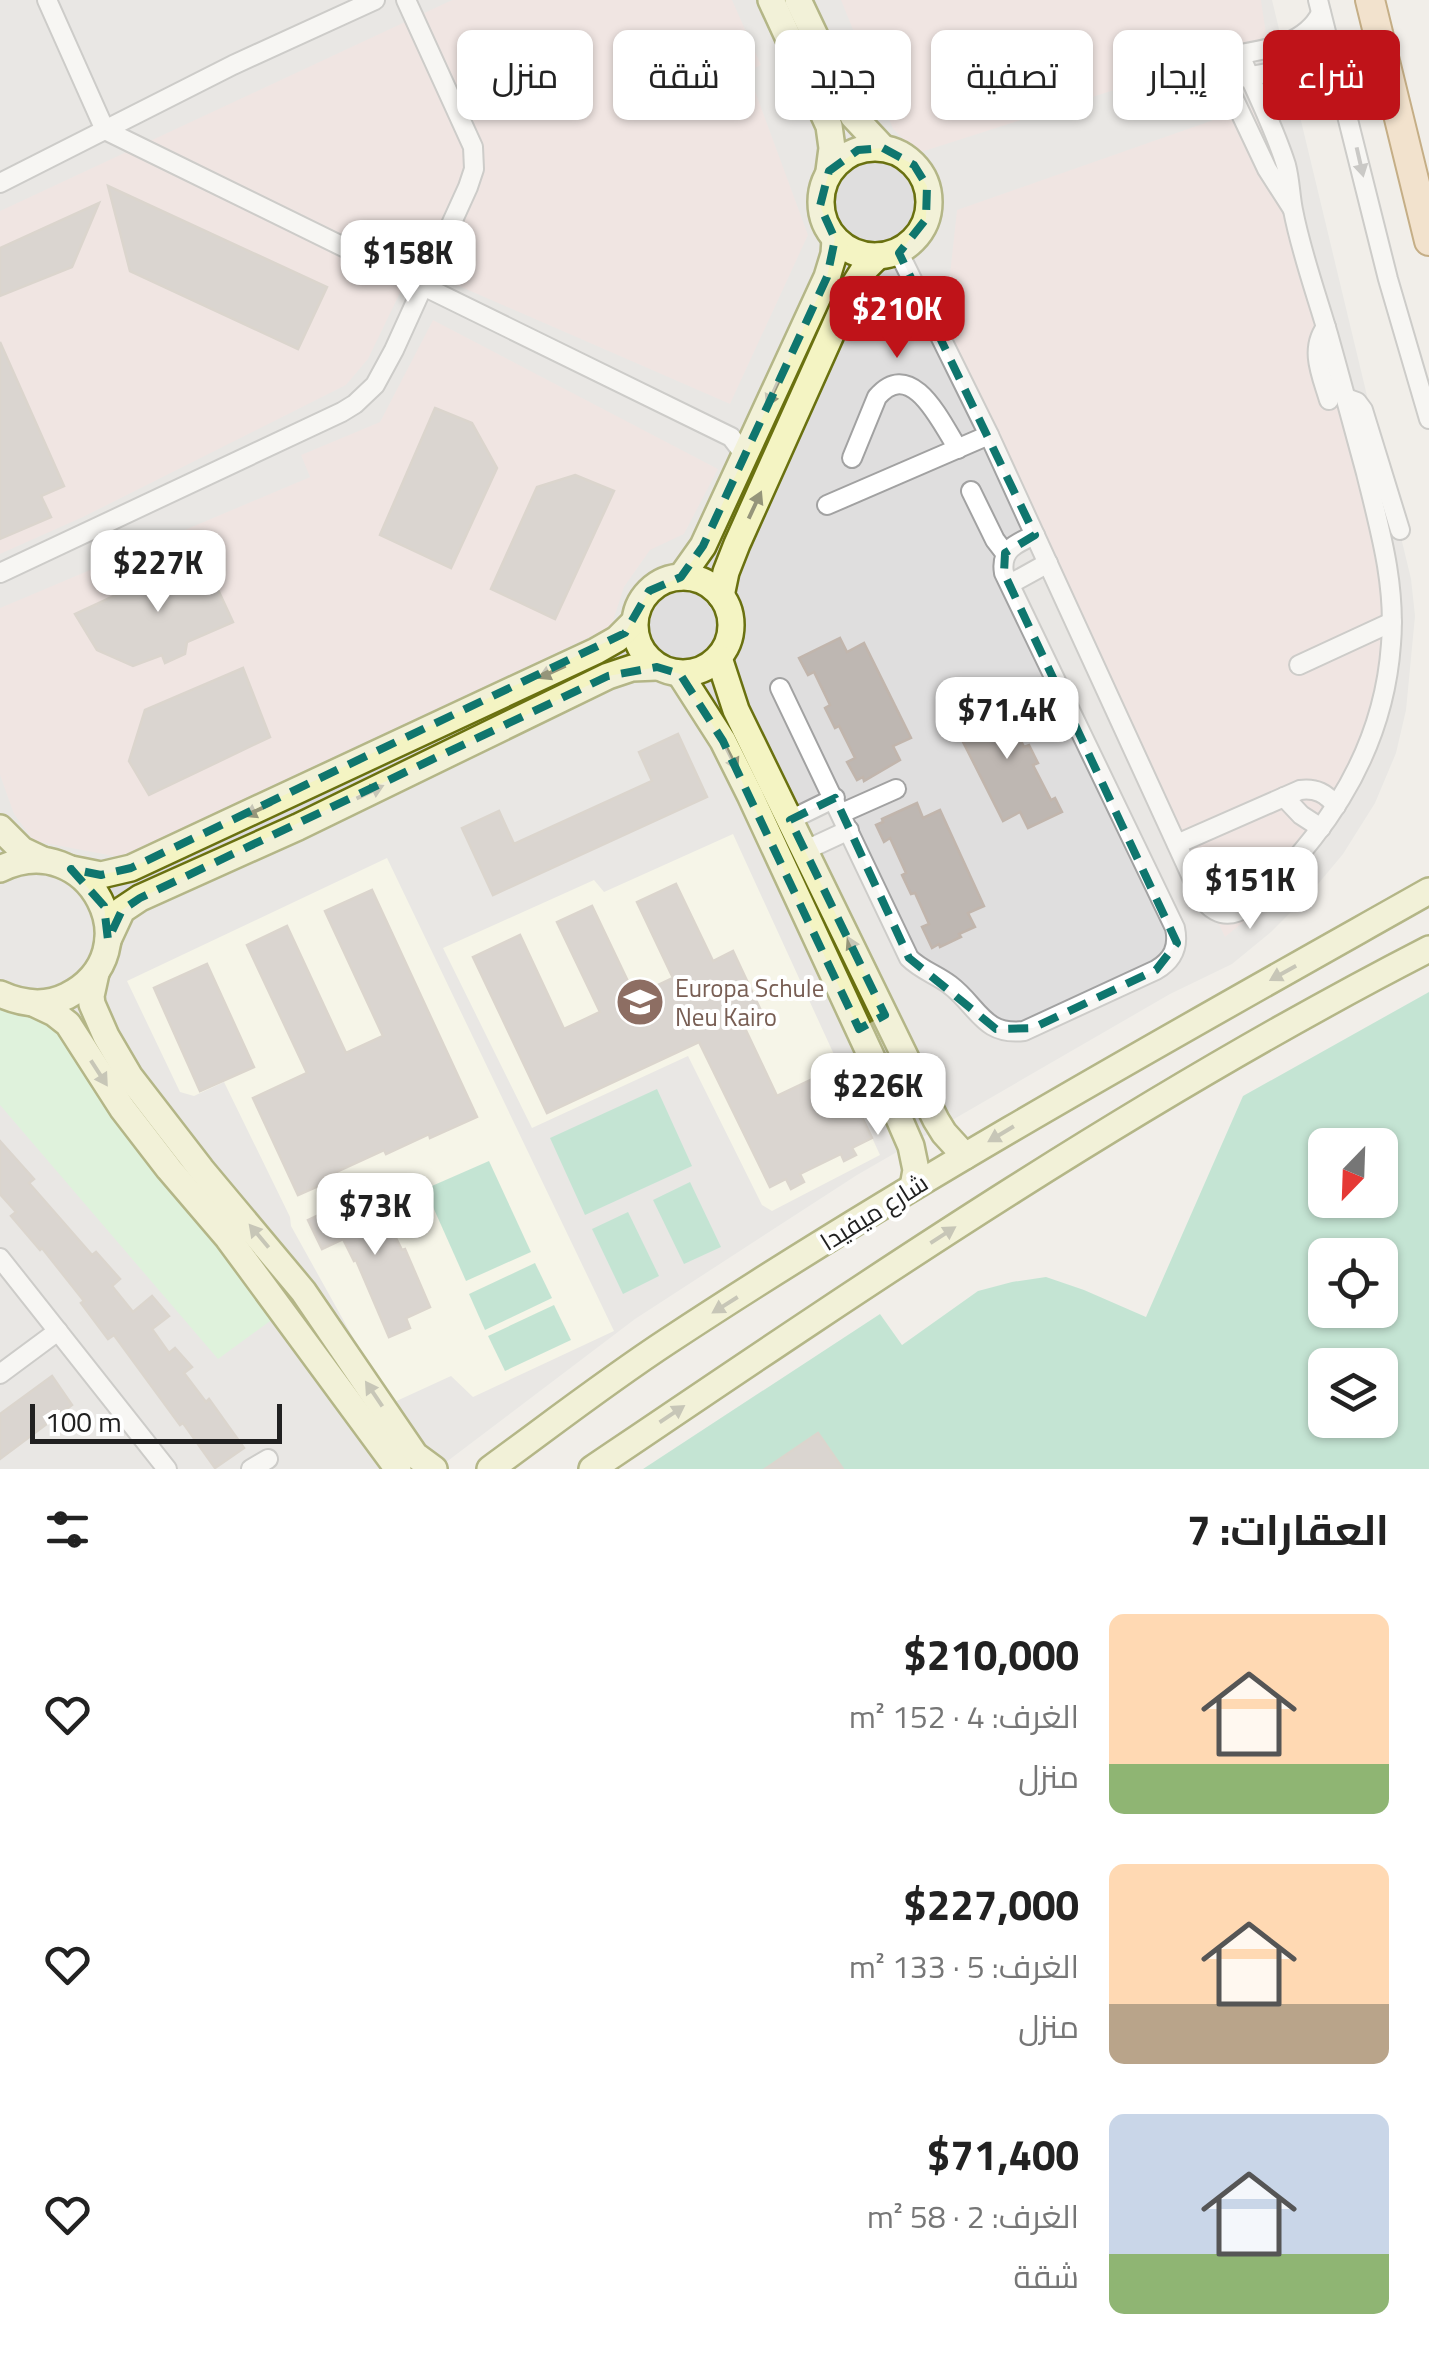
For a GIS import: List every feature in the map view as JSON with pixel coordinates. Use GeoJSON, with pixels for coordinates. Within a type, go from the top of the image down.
{"type":"FeatureCollection","features":[{"type":"Feature","properties":{"kind":"main road"},"geometry":{"type":"LineString","coordinates":[[1370,0],[1429,240]]}},
{"type":"Feature","properties":{"kind":"street"},"geometry":{"type":"LineString","coordinates":[[47,0],[104,130],[731,437],[744,458]]}},
{"type":"Feature","properties":{"kind":"street"},"geometry":{"type":"LineString","coordinates":[[0,183],[233,65],[376,0]]}},
{"type":"Feature","properties":{"kind":"street"},"geometry":{"type":"LineString","coordinates":[[0,573],[354,404],[375,385],[424,286],[474,169],[473,146],[406,0]]}},
{"type":"Feature","properties":{"kind":"street"},"geometry":{"type":"LineString","coordinates":[[771,0],[829,126],[830,171]]}},
{"type":"Feature","properties":{"kind":"street"},"geometry":{"type":"LineString","coordinates":[[798,0],[853,116],[882,148]]}},
{"type":"Feature","properties":{"kind":"street"},"geometry":{"type":"LineString","coordinates":[[1243,52],[1296,40],[1311,28],[1319,6]]}},
{"type":"Feature","properties":{"kind":"street"},"geometry":{"type":"LineString","coordinates":[[888,253],[989,435],[1208,906],[1220,913],[1234,913],[1286,870],[1336,806],[1362,758],[1380,710],[1390,660],[1392,622],[1387,558],[1337,399],[1326,328],[1292,209],[1284,158],[1243,62]]}},
{"type":"Feature","properties":{"kind":"street"},"geometry":{"type":"LineString","coordinates":[[1243,77],[1263,74]]}},
{"type":"Feature","properties":{"kind":"street"},"geometry":{"type":"LineString","coordinates":[[1243,119],[1292,209]]}},
{"type":"Feature","properties":{"kind":"street"},"geometry":{"type":"LineString","coordinates":[[1350,120],[1388,279],[1429,419]]}},
{"type":"Feature","properties":{"kind":"street"},"geometry":{"type":"LineString","coordinates":[[882,148],[905,157],[922,174],[929,208],[922,229],[907,246],[868,256],[835,239],[820,206],[824,182],[838,162],[858,150],[882,148]]}},
{"type":"Feature","properties":{"kind":"street"},"geometry":{"type":"LineString","coordinates":[[680,577],[703,546],[744,458],[830,270],[835,239]]}},
{"type":"Feature","properties":{"kind":"street"},"geometry":{"type":"LineString","coordinates":[[721,596],[736,544],[851,290],[863,271],[888,253]]}},
{"type":"Feature","properties":{"kind":"street"},"geometry":{"type":"LineString","coordinates":[[852,458],[877,397],[898,384],[921,393],[958,449]]}},
{"type":"Feature","properties":{"kind":"street"},"geometry":{"type":"LineString","coordinates":[[1337,399],[1356,402],[1363,410],[1400,530]]}},
{"type":"Feature","properties":{"kind":"street"},"geometry":{"type":"LineString","coordinates":[[827,505],[989,435]]}},
{"type":"Feature","properties":{"kind":"street"},"geometry":{"type":"LineString","coordinates":[[744,458],[774,464]]}},
{"type":"Feature","properties":{"kind":"street"},"geometry":{"type":"LineString","coordinates":[[971,490],[994,540],[1006,553]]}},
{"type":"Feature","properties":{"kind":"street"},"geometry":{"type":"LineString","coordinates":[[780,688],[909,958],[952,986],[981,1018],[996,1028],[1015,1032],[1033,1028],[1156,970],[1172,956],[1177,943],[1176,928],[1003,566],[1010,548],[1035,535]]}},
{"type":"Feature","properties":{"kind":"street"},"geometry":{"type":"LineString","coordinates":[[1010,584],[1048,563]]}},
{"type":"Feature","properties":{"kind":"street"},"geometry":{"type":"LineString","coordinates":[[434,1469],[416,1454],[319,1313],[130,1077],[92,1004],[96,973],[117,918],[140,898],[298,827],[608,676],[632,668],[668,670],[694,672],[708,667],[719,658],[730,634],[731,620],[721,596],[696,579],[669,579],[649,591],[636,610],[636,639],[644,655],[668,670],[714,726],[737,768],[911,1146],[916,1170],[914,1187]]}},
{"type":"Feature","properties":{"kind":"street"},"geometry":{"type":"LineString","coordinates":[[71,869],[101,875],[131,868],[596,651],[617,639],[634,622]]}},
{"type":"Feature","properties":{"kind":"street"},"geometry":{"type":"LineString","coordinates":[[1298,665],[1392,622]]}},
{"type":"Feature","properties":{"kind":"street"},"geometry":{"type":"LineString","coordinates":[[719,658],[736,710],[936,1120],[965,1156]]}},
{"type":"Feature","properties":{"kind":"street"},"geometry":{"type":"LineString","coordinates":[[790,820],[842,814],[896,789]]}},
{"type":"Feature","properties":{"kind":"street"},"geometry":{"type":"LineString","coordinates":[[1177,844],[1300,790],[1317,790],[1336,806]]}},
{"type":"Feature","properties":{"kind":"street"},"geometry":{"type":"LineString","coordinates":[[1284,797],[1300,815],[1321,828]]}},
{"type":"Feature","properties":{"kind":"street"},"geometry":{"type":"LineString","coordinates":[[806,850],[842,814]]}},
{"type":"Feature","properties":{"kind":"street"},"geometry":{"type":"LineString","coordinates":[[0,828],[22,850],[43,860]]}},
{"type":"Feature","properties":{"kind":"street"},"geometry":{"type":"LineString","coordinates":[[0,869],[22,860],[43,860],[58,862],[85,878],[104,906],[108,940]]}},
{"type":"Feature","properties":{"kind":"street","name":"شارع ميفيدا"},"geometry":{"type":"LineString","coordinates":[[490,1469],[666,1342],[914,1187],[1058,1100],[1429,891]]}},
{"type":"Feature","properties":{"kind":"street"},"geometry":{"type":"LineString","coordinates":[[592,1469],[1050,1165],[1321,1004],[1429,949]]}},
{"type":"Feature","properties":{"kind":"street"},"geometry":{"type":"LineString","coordinates":[[35,1004],[58,1000],[79,990],[96,973]]}},
{"type":"Feature","properties":{"kind":"street"},"geometry":{"type":"LineString","coordinates":[[0,994],[35,1004],[68,1024],[122,1108],[228,1238],[398,1469]]}},
{"type":"Feature","properties":{"kind":"street"},"geometry":{"type":"LineString","coordinates":[[859,1029],[885,1015]]}},
{"type":"Feature","properties":{"kind":"street"},"geometry":{"type":"LineString","coordinates":[[884,1084],[912,1070]]}},
{"type":"Feature","properties":{"kind":"street"},"geometry":{"type":"LineString","coordinates":[[0,1258],[167,1469]]}},
{"type":"Feature","properties":{"kind":"street"},"geometry":{"type":"LineString","coordinates":[[297,1329],[319,1313]]}},
{"type":"Feature","properties":{"kind":"street"},"geometry":{"type":"LineString","coordinates":[[0,1374],[58,1331]]}},
{"type":"Feature","properties":{"kind":"street"},"geometry":{"type":"LineString","coordinates":[[252,1469],[268,1459]]}},
{"type":"Feature","properties":{"kind":"highlighted area"},"geometry":{"type":"Polygon","coordinates":[[[883,148],[914,165],[927,186],[926,219],[899,253],[1035,535],[1005,553],[1004,573],[1177,943],[1156,970],[1033,1028],[996,1029],[909,958],[835,798],[790,820],[885,1015],[859,1029],[723,741],[680,674],[657,667],[608,676],[140,898],[122,910],[108,940],[104,906],[71,869],[101,875],[131,868],[625,633],[649,591],[681,577],[703,546],[827,277],[835,239],[820,206],[829,171],[858,150],[883,148]]]}},
{"type":"Feature","properties":{"kind":"shaded area"},"geometry":{"type":"Polygon","coordinates":[[[0,0],[1272,0],[1279,30],[1263,30],[1263,120],[1301,120],[1411,579],[1415,616],[1406,710],[1396,753],[1375,803],[1343,854],[1313,890],[1232,964],[1170,994],[857,1175],[635,1319],[437,1469],[0,1469],[0,0]]]}},
{"type":"Feature","properties":{"kind":"shaded area"},"geometry":{"type":"Polygon","coordinates":[[[452,0],[732,0],[745,30],[613,30],[613,120],[755,120],[755,91],[808,235],[730,404],[413,266],[368,359],[346,385],[83,517],[0,554],[0,211],[452,0]]]}},
{"type":"Feature","properties":{"kind":"shaded area"},"geometry":{"type":"Polygon","coordinates":[[[841,0],[1261,0],[1265,30],[1263,42],[1243,49],[1243,30],[1113,30],[1113,90],[1093,97],[1093,30],[931,30],[931,120],[1021,120],[918,153],[893,129],[889,120],[911,120],[911,30],[853,30],[841,0]]]}},
{"type":"Feature","properties":{"kind":"shaded area"},"geometry":{"type":"Polygon","coordinates":[[[1259,104],[1334,350],[1395,600],[1390,697],[1374,760],[1328,837],[1268,902],[1225,937],[938,336],[957,210],[1213,120],[1243,120],[1243,110],[1259,104]]]}},
{"type":"Feature","properties":{"kind":"shaded area"},"geometry":{"type":"Polygon","coordinates":[[[433,320],[718,469],[684,534],[650,550],[624,587],[611,627],[119,857],[34,841],[14,814],[0,775],[0,608],[310,477],[301,455],[380,422],[433,320]]]}},
{"type":"Feature","properties":{"kind":"shaded area","name":"Europa Schule Neu Kairo"},"geometry":{"type":"Polygon","coordinates":[[[733,834],[880,1155],[772,1211],[762,1205],[688,1056],[532,1128],[443,948],[594,880],[604,892],[733,834]]]}},
{"type":"Feature","properties":{"kind":"shaded area"},"geometry":{"type":"Polygon","coordinates":[[[387,858],[614,1331],[473,1397],[451,1376],[390,1404],[291,1226],[224,1082],[194,1096],[180,1092],[127,981],[387,858]]]}},
{"type":"Feature","properties":{"kind":"green space"},"geometry":{"type":"Polygon","coordinates":[[[1429,992],[1429,1469],[643,1469],[880,1314],[902,1345],[978,1291],[1046,1277],[1146,1317],[1243,1096],[1429,992]]]}},
{"type":"Feature","properties":{"kind":"green space"},"geometry":{"type":"Polygon","coordinates":[[[0,1003],[64,1029],[79,1061],[273,1319],[218,1359],[0,1105],[0,1003]]]}},
{"type":"Feature","properties":{"kind":"green space"},"geometry":{"type":"Polygon","coordinates":[[[657,1089],[692,1166],[585,1215],[550,1138],[657,1089]]]}},
{"type":"Feature","properties":{"kind":"green space"},"geometry":{"type":"Polygon","coordinates":[[[489,1161],[531,1252],[466,1281],[425,1189],[489,1161]]]}},
{"type":"Feature","properties":{"kind":"green space"},"geometry":{"type":"Polygon","coordinates":[[[690,1182],[721,1247],[684,1264],[653,1200],[690,1182]]]}},
{"type":"Feature","properties":{"kind":"green space"},"geometry":{"type":"Polygon","coordinates":[[[628,1212],[659,1276],[623,1294],[592,1229],[628,1212]]]}},
{"type":"Feature","properties":{"kind":"green space"},"geometry":{"type":"Polygon","coordinates":[[[535,1263],[552,1298],[485,1330],[469,1294],[535,1263]]]}},
{"type":"Feature","properties":{"kind":"green space"},"geometry":{"type":"Polygon","coordinates":[[[554,1305],[571,1340],[505,1371],[488,1336],[554,1305]]]}},
{"type":"Feature","properties":{"kind":"building"},"geometry":{"type":"Polygon","coordinates":[[[108,186],[327,287],[298,349],[130,271],[108,186]]]}},
{"type":"Feature","properties":{"kind":"building"},"geometry":{"type":"Polygon","coordinates":[[[99,203],[72,267],[0,296],[0,248],[99,203]]]}},
{"type":"Feature","properties":{"kind":"building"},"geometry":{"type":"Polygon","coordinates":[[[0,342],[64,486],[41,496],[51,517],[0,539],[0,342]]]}},
{"type":"Feature","properties":{"kind":"building"},"geometry":{"type":"Polygon","coordinates":[[[435,408],[472,423],[497,468],[451,568],[380,535],[435,408]]]}},
{"type":"Feature","properties":{"kind":"building"},"geometry":{"type":"Polygon","coordinates":[[[575,475],[614,491],[555,619],[491,589],[537,487],[575,475]]]}},
{"type":"Feature","properties":{"kind":"building"},"geometry":{"type":"Polygon","coordinates":[[[202,555],[233,622],[187,642],[185,654],[165,663],[162,655],[133,666],[97,650],[75,614],[202,555]]]}},
{"type":"Feature","properties":{"kind":"building"},"geometry":{"type":"Polygon","coordinates":[[[840,638],[847,652],[864,643],[911,738],[893,746],[900,760],[864,781],[863,777],[857,780],[847,762],[855,758],[825,708],[830,705],[814,672],[808,675],[799,658],[840,638]]]}},
{"type":"Feature","properties":{"kind":"building"},"geometry":{"type":"Polygon","coordinates":[[[243,668],[270,737],[149,795],[129,761],[145,710],[243,668]]]}},
{"type":"Feature","properties":{"kind":"building"},"geometry":{"type":"Polygon","coordinates":[[[1009,690],[1018,707],[1012,722],[1024,747],[1029,745],[1038,763],[1033,765],[1051,800],[1055,798],[1062,812],[1028,828],[1020,812],[1003,821],[958,732],[975,724],[968,710],[1009,690]]]}},
{"type":"Feature","properties":{"kind":"building"},"geometry":{"type":"Polygon","coordinates":[[[678,734],[707,797],[493,895],[462,828],[499,811],[514,844],[652,781],[639,752],[678,734]]]}},
{"type":"Feature","properties":{"kind":"building"},"geometry":{"type":"Polygon","coordinates":[[[917,803],[923,818],[940,810],[984,906],[968,913],[975,927],[940,947],[939,944],[932,948],[922,927],[929,924],[902,875],[906,873],[890,838],[884,842],[876,825],[917,803]]]}},
{"type":"Feature","properties":{"kind":"building"},"geometry":{"type":"Polygon","coordinates":[[[676,884],[713,961],[733,951],[762,1013],[742,1022],[777,1096],[838,1067],[872,1138],[852,1148],[856,1155],[844,1161],[841,1154],[800,1174],[804,1182],[791,1189],[786,1179],[770,1187],[699,1042],[547,1113],[473,957],[520,935],[564,1029],[600,1012],[557,922],[592,906],[635,996],[673,978],[637,902],[676,884]]]}},
{"type":"Feature","properties":{"kind":"building"},"geometry":{"type":"Polygon","coordinates":[[[372,890],[477,1117],[386,1154],[384,1150],[323,1178],[325,1183],[298,1195],[253,1098],[307,1073],[247,945],[287,926],[346,1053],[383,1036],[325,911],[372,890]]]}},
{"type":"Feature","properties":{"kind":"building"},"geometry":{"type":"Polygon","coordinates":[[[207,964],[254,1067],[200,1091],[154,988],[207,964]]]}},
{"type":"Feature","properties":{"kind":"building"},"geometry":{"type":"Polygon","coordinates":[[[0,1141],[34,1179],[29,1183],[92,1255],[96,1252],[120,1279],[112,1286],[133,1312],[152,1296],[169,1316],[152,1329],[169,1353],[175,1348],[192,1367],[184,1373],[206,1402],[209,1399],[244,1448],[215,1468],[114,1335],[108,1339],[81,1303],[84,1301],[11,1216],[16,1212],[0,1194],[0,1141]]]}},
{"type":"Feature","properties":{"kind":"building"},"geometry":{"type":"Polygon","coordinates":[[[372,1190],[402,1250],[405,1249],[430,1307],[406,1318],[410,1328],[389,1337],[343,1239],[322,1249],[308,1220],[372,1190]]]}},
{"type":"Feature","properties":{"kind":"building"},"geometry":{"type":"Polygon","coordinates":[[[52,1376],[72,1405],[0,1459],[0,1414],[52,1376]]]}},
{"type":"Feature","properties":{"kind":"building"},"geometry":{"type":"Polygon","coordinates":[[[818,1433],[843,1469],[765,1469],[818,1433]]]}},
{"type":"Feature","properties":{"kind":"place","name":"Europa Schule Neu Kairo"},"geometry":{"type":"Point","coordinates":[640,1002]}}]}
